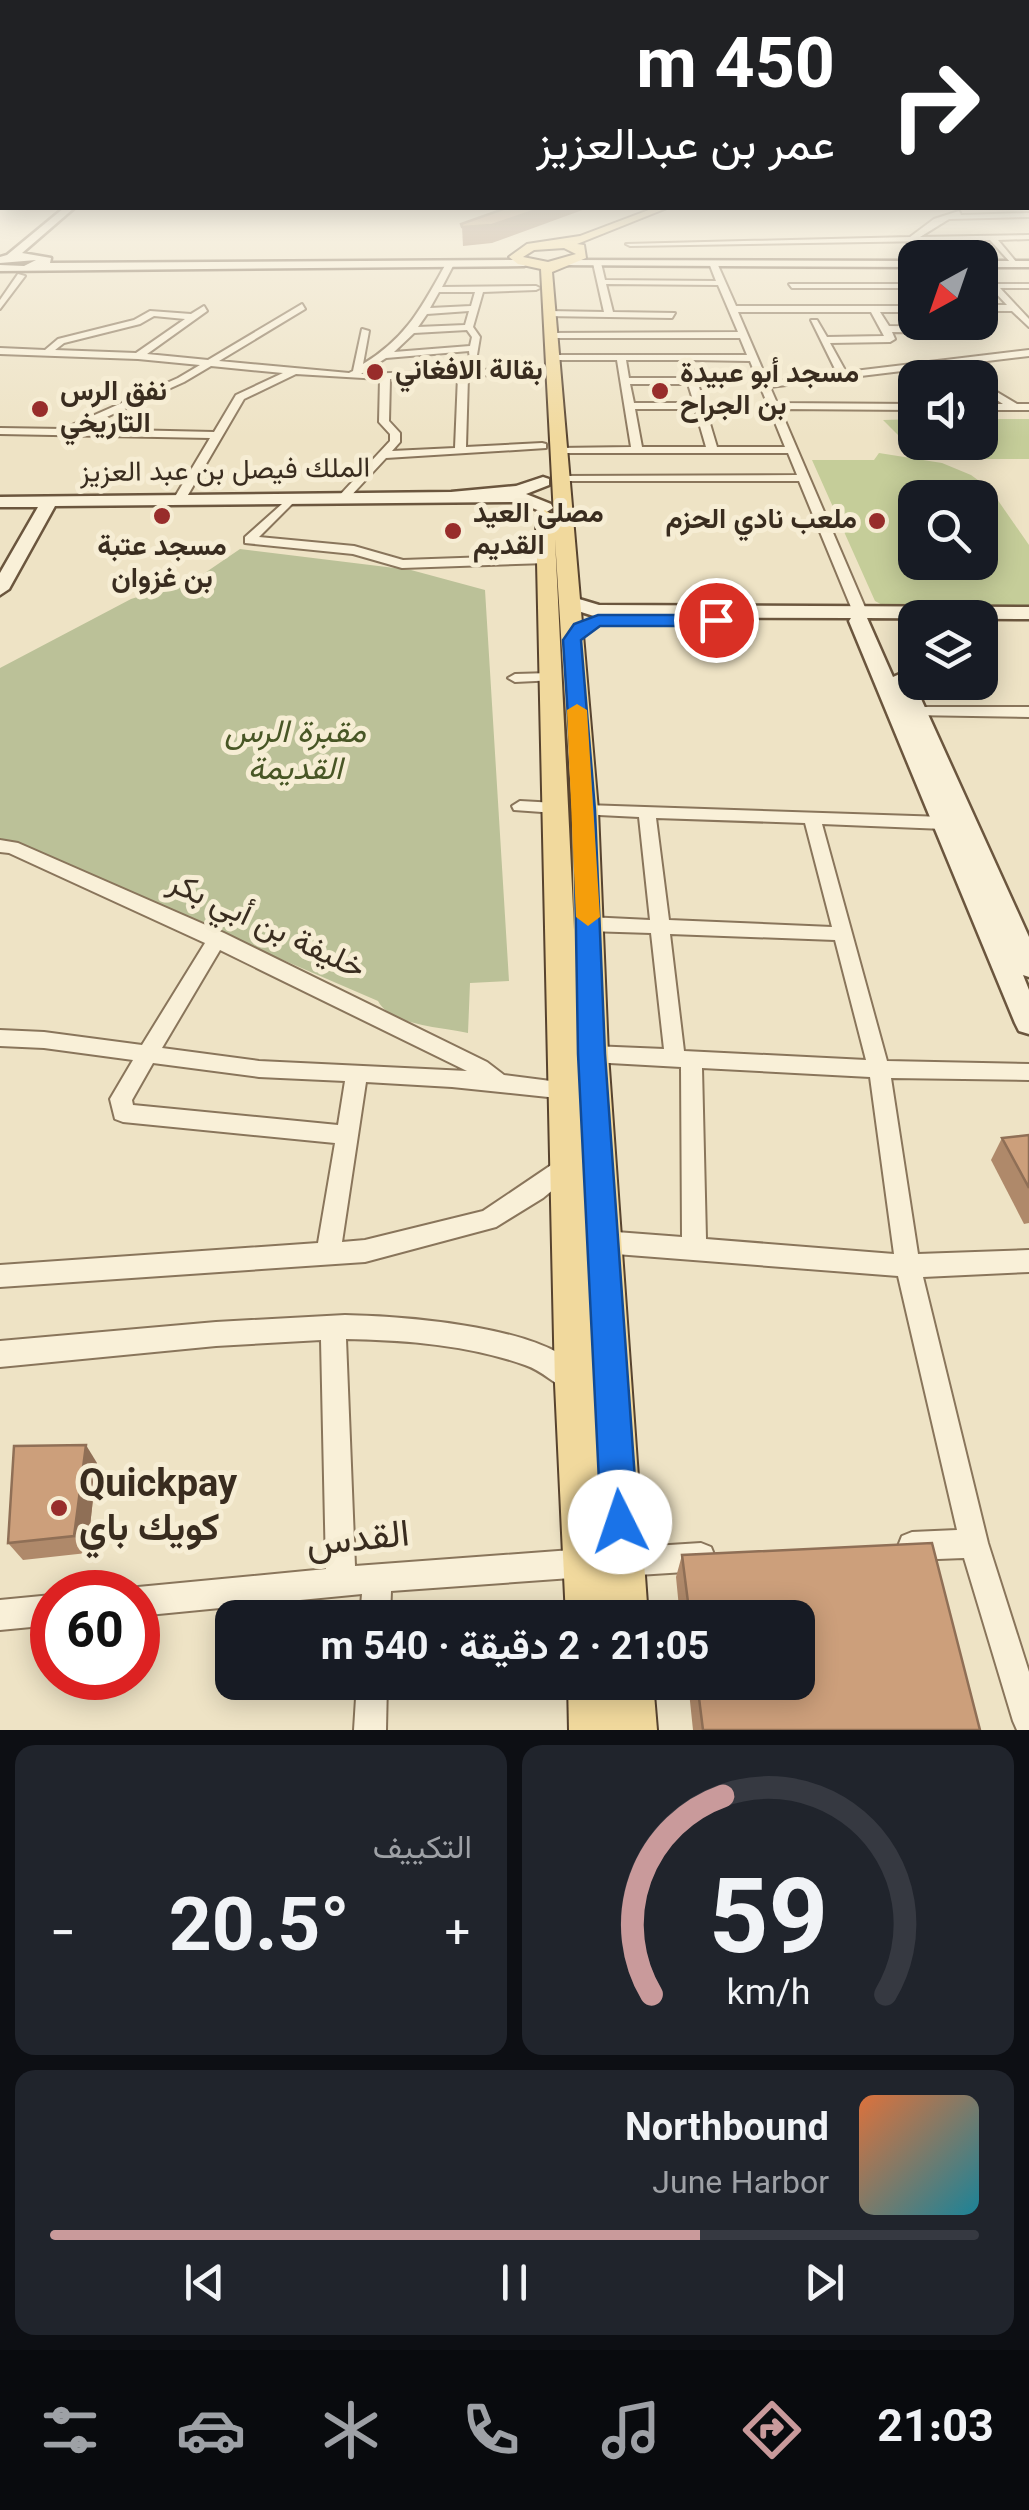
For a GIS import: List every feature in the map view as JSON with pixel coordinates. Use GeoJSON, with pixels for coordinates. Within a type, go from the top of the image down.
{"type":"FeatureCollection","features":[{"type":"Feature","properties":{"kind":"main road"},"geometry":{"type":"LineString","coordinates":[[503,276],[549,286],[579,276]]}},
{"type":"Feature","properties":{"kind":"main road"},"geometry":{"type":"LineString","coordinates":[[523,276],[549,286],[570,276]]}},
{"type":"Feature","properties":{"kind":"main road"},"geometry":{"type":"LineString","coordinates":[[556,276],[549,286],[545,484],[551,677],[570,809],[592,1054],[624,1600]]}},
{"type":"Feature","properties":{"kind":"main road"},"geometry":{"type":"LineString","coordinates":[[549,286],[567,276]]}},
{"type":"Feature","properties":{"kind":"main road"},"geometry":{"type":"LineString","coordinates":[[545,484],[569,602],[572,640],[570,809]]}},
{"type":"Feature","properties":{"kind":"main road","name":"الملك فيصل بن عبد العزيز"},"geometry":{"type":"LineString","coordinates":[[0,502],[451,497],[545,484]]}},
{"type":"Feature","properties":{"kind":"main road"},"geometry":{"type":"LineString","coordinates":[[0,560],[42,501]]}},
{"type":"Feature","properties":{"kind":"main road"},"geometry":{"type":"LineString","coordinates":[[0,589],[42,501]]}},
{"type":"Feature","properties":{"kind":"main road"},"geometry":{"type":"LineString","coordinates":[[569,602],[597,611],[898,621]]}},
{"type":"Feature","properties":{"kind":"main road"},"geometry":{"type":"LineString","coordinates":[[572,640],[580,628],[598,620],[1029,613]]}},
{"type":"Feature","properties":{"kind":"main road"},"geometry":{"type":"LineString","coordinates":[[865,618],[916,712],[1014,941],[1029,1023]]}},
{"type":"Feature","properties":{"kind":"main road"},"geometry":{"type":"LineString","coordinates":[[865,618],[944,823],[1029,967]]}},
{"type":"Feature","properties":{"kind":"main road"},"geometry":{"type":"LineString","coordinates":[[998,622],[1029,622]]}},
{"type":"Feature","properties":{"kind":"main road"},"geometry":{"type":"LineString","coordinates":[[579,926],[568,1090],[575,1384],[588,1600]]}},
{"type":"Feature","properties":{"kind":"main road"},"geometry":{"type":"LineString","coordinates":[[593,1700],[594,1730]]}},
{"type":"Feature","properties":{"kind":"main road"},"geometry":{"type":"LineString","coordinates":[[630,1700],[632,1730]]}},
{"type":"Feature","properties":{"kind":"street"},"geometry":{"type":"LineString","coordinates":[[0,306],[13,276]]}},
{"type":"Feature","properties":{"kind":"street"},"geometry":{"type":"LineString","coordinates":[[354,374],[387,355],[414,330],[444,276]]}},
{"type":"Feature","properties":{"kind":"street"},"geometry":{"type":"LineString","coordinates":[[602,276],[609,315]]}},
{"type":"Feature","properties":{"kind":"street"},"geometry":{"type":"LineString","coordinates":[[718,276],[865,618]]}},
{"type":"Feature","properties":{"kind":"street"},"geometry":{"type":"LineString","coordinates":[[786,276],[805,309]]}},
{"type":"Feature","properties":{"kind":"street"},"geometry":{"type":"LineString","coordinates":[[887,276],[895,286]]}},
{"type":"Feature","properties":{"kind":"street"},"geometry":{"type":"LineString","coordinates":[[496,278],[500,288]]}},
{"type":"Feature","properties":{"kind":"street"},"geometry":{"type":"LineString","coordinates":[[604,282],[721,283]]}},
{"type":"Feature","properties":{"kind":"street"},"geometry":{"type":"LineString","coordinates":[[660,282],[679,335]]}},
{"type":"Feature","properties":{"kind":"street"},"geometry":{"type":"LineString","coordinates":[[549,286],[609,315],[672,315]]}},
{"type":"Feature","properties":{"kind":"street"},"geometry":{"type":"LineString","coordinates":[[549,286],[622,357],[636,451]]}},
{"type":"Feature","properties":{"kind":"street"},"geometry":{"type":"LineString","coordinates":[[0,351],[138,356],[386,376],[467,373],[549,286]]}},
{"type":"Feature","properties":{"kind":"street"},"geometry":{"type":"LineString","coordinates":[[436,290],[549,286],[679,335],[743,335]]}},
{"type":"Feature","properties":{"kind":"street"},"geometry":{"type":"LineString","coordinates":[[792,286],[895,286]]}},
{"type":"Feature","properties":{"kind":"street"},"geometry":{"type":"LineString","coordinates":[[998,286],[1029,286]]}},
{"type":"Feature","properties":{"kind":"street"},"geometry":{"type":"LineString","coordinates":[[469,326],[480,289]]}},
{"type":"Feature","properties":{"kind":"street"},"geometry":{"type":"LineString","coordinates":[[998,292],[1029,324]]}},
{"type":"Feature","properties":{"kind":"street"},"geometry":{"type":"LineString","coordinates":[[65,432],[148,396],[302,307]]}},
{"type":"Feature","properties":{"kind":"street"},"geometry":{"type":"LineString","coordinates":[[426,311],[475,308]]}},
{"type":"Feature","properties":{"kind":"street"},"geometry":{"type":"LineString","coordinates":[[732,309],[898,308]]}},
{"type":"Feature","properties":{"kind":"street"},"geometry":{"type":"LineString","coordinates":[[998,308],[1014,308]]}},
{"type":"Feature","properties":{"kind":"street"},"geometry":{"type":"LineString","coordinates":[[138,356],[204,309]]}},
{"type":"Feature","properties":{"kind":"street"},"geometry":{"type":"LineString","coordinates":[[823,340],[888,340],[874,309]]}},
{"type":"Feature","properties":{"kind":"street"},"geometry":{"type":"LineString","coordinates":[[48,351],[61,341],[137,322],[153,313],[193,317]]}},
{"type":"Feature","properties":{"kind":"street"},"geometry":{"type":"LineString","coordinates":[[814,322],[843,375]]}},
{"type":"Feature","properties":{"kind":"street"},"geometry":{"type":"LineString","coordinates":[[460,450],[467,373],[476,337],[469,326]]}},
{"type":"Feature","properties":{"kind":"street"},"geometry":{"type":"LineString","coordinates":[[414,330],[469,326]]}},
{"type":"Feature","properties":{"kind":"street"},"geometry":{"type":"LineString","coordinates":[[886,329],[898,328]]}},
{"type":"Feature","properties":{"kind":"street"},"geometry":{"type":"LineString","coordinates":[[354,374],[365,331]]}},
{"type":"Feature","properties":{"kind":"street"},"geometry":{"type":"LineString","coordinates":[[965,340],[979,359]]}},
{"type":"Feature","properties":{"kind":"street"},"geometry":{"type":"LineString","coordinates":[[387,355],[474,348]]}},
{"type":"Feature","properties":{"kind":"street"},"geometry":{"type":"LineString","coordinates":[[970,360],[1029,353]]}},
{"type":"Feature","properties":{"kind":"street"},"geometry":{"type":"LineString","coordinates":[[622,357],[752,358]]}},
{"type":"Feature","properties":{"kind":"street"},"geometry":{"type":"LineString","coordinates":[[685,358],[713,451]]}},
{"type":"Feature","properties":{"kind":"street"},"geometry":{"type":"LineString","coordinates":[[179,500],[240,397],[253,366]]}},
{"type":"Feature","properties":{"kind":"street"},"geometry":{"type":"LineString","coordinates":[[764,385],[898,369]]}},
{"type":"Feature","properties":{"kind":"street"},"geometry":{"type":"LineString","coordinates":[[240,397],[295,370]]}},
{"type":"Feature","properties":{"kind":"street"},"geometry":{"type":"LineString","coordinates":[[344,498],[396,442],[395,433],[384,422],[386,376]]}},
{"type":"Feature","properties":{"kind":"street"},"geometry":{"type":"LineString","coordinates":[[626,382],[692,382]]}},
{"type":"Feature","properties":{"kind":"street"},"geometry":{"type":"LineString","coordinates":[[998,397],[1014,407]]}},
{"type":"Feature","properties":{"kind":"street"},"geometry":{"type":"LineString","coordinates":[[629,406],[700,406]]}},
{"type":"Feature","properties":{"kind":"street"},"geometry":{"type":"LineString","coordinates":[[773,406],[898,406]]}},
{"type":"Feature","properties":{"kind":"street"},"geometry":{"type":"LineString","coordinates":[[998,407],[1029,407]]}},
{"type":"Feature","properties":{"kind":"street"},"geometry":{"type":"LineString","coordinates":[[0,431],[218,435]]}},
{"type":"Feature","properties":{"kind":"street"},"geometry":{"type":"LineString","coordinates":[[0,446],[16,431]]}},
{"type":"Feature","properties":{"kind":"street"},"geometry":{"type":"LineString","coordinates":[[388,455],[460,450],[545,484],[803,478]]}},
{"type":"Feature","properties":{"kind":"street"},"geometry":{"type":"LineString","coordinates":[[545,484],[636,451],[792,450]]}},
{"type":"Feature","properties":{"kind":"street"},"geometry":{"type":"LineString","coordinates":[[290,499],[249,540],[354,550],[402,564],[546,559]]}},
{"type":"Feature","properties":{"kind":"street"},"geometry":{"type":"LineString","coordinates":[[515,678],[551,677]]}},
{"type":"Feature","properties":{"kind":"street"},"geometry":{"type":"LineString","coordinates":[[916,712],[1029,712]]}},
{"type":"Feature","properties":{"kind":"street"},"geometry":{"type":"LineString","coordinates":[[520,806],[944,823]]}},
{"type":"Feature","properties":{"kind":"street"},"geometry":{"type":"LineString","coordinates":[[647,812],[683,1059],[694,1250]]}},
{"type":"Feature","properties":{"kind":"street"},"geometry":{"type":"LineString","coordinates":[[812,818],[879,1069],[908,1266],[974,1543],[1029,1721]]}},
{"type":"Feature","properties":{"kind":"street","name":"خليفة بن أبي بكر"},"geometry":{"type":"LineString","coordinates":[[0,846],[12,847],[217,938],[480,1068],[498,1082]]}},
{"type":"Feature","properties":{"kind":"street"},"geometry":{"type":"LineString","coordinates":[[579,926],[843,934]]}},
{"type":"Feature","properties":{"kind":"street"},"geometry":{"type":"LineString","coordinates":[[217,938],[121,1099],[123,1113],[347,1135]]}},
{"type":"Feature","properties":{"kind":"street","name":"خليفة بن أبي بكر"},"geometry":{"type":"LineString","coordinates":[[0,1038],[259,1068],[498,1082],[568,1090]]}},
{"type":"Feature","properties":{"kind":"street"},"geometry":{"type":"LineString","coordinates":[[592,1054],[879,1069],[1029,1072]]}},
{"type":"Feature","properties":{"kind":"street"},"geometry":{"type":"LineString","coordinates":[[328,1254],[357,1073]]}},
{"type":"Feature","properties":{"kind":"street"},"geometry":{"type":"LineString","coordinates":[[0,1276],[364,1252],[469,1227],[510,1207],[570,1162]]}},
{"type":"Feature","properties":{"kind":"street"},"geometry":{"type":"LineString","coordinates":[[603,1242],[908,1266],[1029,1261]]}},
{"type":"Feature","properties":{"kind":"street"},"geometry":{"type":"LineString","coordinates":[[333,1328],[341,1583]]}},
{"type":"Feature","properties":{"kind":"street"},"geometry":{"type":"LineString","coordinates":[[0,1354],[333,1328],[392,1329],[502,1344],[560,1366],[575,1384]]}},
{"type":"Feature","properties":{"kind":"street"},"geometry":{"type":"LineString","coordinates":[[876,1548],[974,1543]]}},
{"type":"Feature","properties":{"kind":"street"},"geometry":{"type":"LineString","coordinates":[[622,1562],[720,1556]]}},
{"type":"Feature","properties":{"kind":"street","name":"القدس"},"geometry":{"type":"LineString","coordinates":[[160,1600],[586,1563]]}},
{"type":"Feature","properties":{"kind":"street"},"geometry":{"type":"LineString","coordinates":[[375,1600],[376,1580]]}},
{"type":"Feature","properties":{"kind":"street"},"geometry":{"type":"LineString","coordinates":[[0,1615],[30,1612]]}},
{"type":"Feature","properties":{"kind":"street"},"geometry":{"type":"LineString","coordinates":[[370,1730],[371,1700]]}},
{"type":"Feature","properties":{"kind":"green space"},"geometry":{"type":"Polygon","coordinates":[[[998,419],[1029,419],[1029,459],[998,459],[998,419]]]}},
{"type":"Feature","properties":{"kind":"green space"},"geometry":{"type":"Polygon","coordinates":[[[883,420],[898,420],[898,435],[883,420]]]}},
{"type":"Feature","properties":{"kind":"green space","name":"ملعب نادي الحزم"},"geometry":{"type":"Polygon","coordinates":[[[879,453],[898,456],[898,460],[942,463],[971,475],[978,480],[898,480],[898,580],[998,580],[998,500],[1029,545],[1029,607],[998,607],[998,600],[898,600],[898,607],[886,607],[875,601],[812,460],[874,460],[879,453]]]}},
{"type":"Feature","properties":{"kind":"green space","name":"مقبرة الرس القديمة"},"geometry":{"type":"Polygon","coordinates":[[[240,549],[411,570],[485,590],[509,981],[470,983],[468,1033],[394,1016],[378,1001],[0,838],[0,668],[131,599],[196,579],[240,549]]]}},
{"type":"Feature","properties":{"kind":"building"},"geometry":{"type":"Polygon","coordinates":[[[1029,1135],[1029,1188],[1002,1138],[1029,1135]]]}},
{"type":"Feature","properties":{"kind":"building","name":"Quickpay كويك باي"},"geometry":{"type":"Polygon","coordinates":[[[86,1445],[74,1536],[8,1543],[14,1446],[86,1445]]]}},
{"type":"Feature","properties":{"kind":"building"},"geometry":{"type":"Polygon","coordinates":[[[932,1543],[980,1730],[703,1730],[699,1700],[815,1700],[815,1600],[688,1600],[682,1555],[932,1543]]]}},
{"type":"Feature","properties":{"kind":"slow traffic"},"geometry":{"type":"LineString","coordinates":[[577,710],[588,917]]}},
{"type":"Feature","properties":{"kind":"place","name":"بقالة الافغاني"},"geometry":{"type":"Point","coordinates":[375,372]}},
{"type":"Feature","properties":{"kind":"place","name":"مسجد أبو عبيدة بن الجراح"},"geometry":{"type":"Point","coordinates":[660,391]}},
{"type":"Feature","properties":{"kind":"place","name":"نفق الرس التاريخي"},"geometry":{"type":"Point","coordinates":[40,409]}},
{"type":"Feature","properties":{"kind":"place","name":"مسجد عتبة بن غزوان"},"geometry":{"type":"Point","coordinates":[162,516]}},
{"type":"Feature","properties":{"kind":"place","name":"ملعب نادي الحزم"},"geometry":{"type":"Point","coordinates":[877,521]}},
{"type":"Feature","properties":{"kind":"place","name":"مصلى العيد القديم"},"geometry":{"type":"Point","coordinates":[453,531]}},
{"type":"Feature","properties":{"kind":"place","name":"Quickpay كويك باي"},"geometry":{"type":"Point","coordinates":[59,1508]}},
{"type":"Feature","properties":{"kind":"route"},"geometry":{"type":"LineString","coordinates":[[620,1522],[572,640],[580,628],[598,620],[716,620]]}}]}
